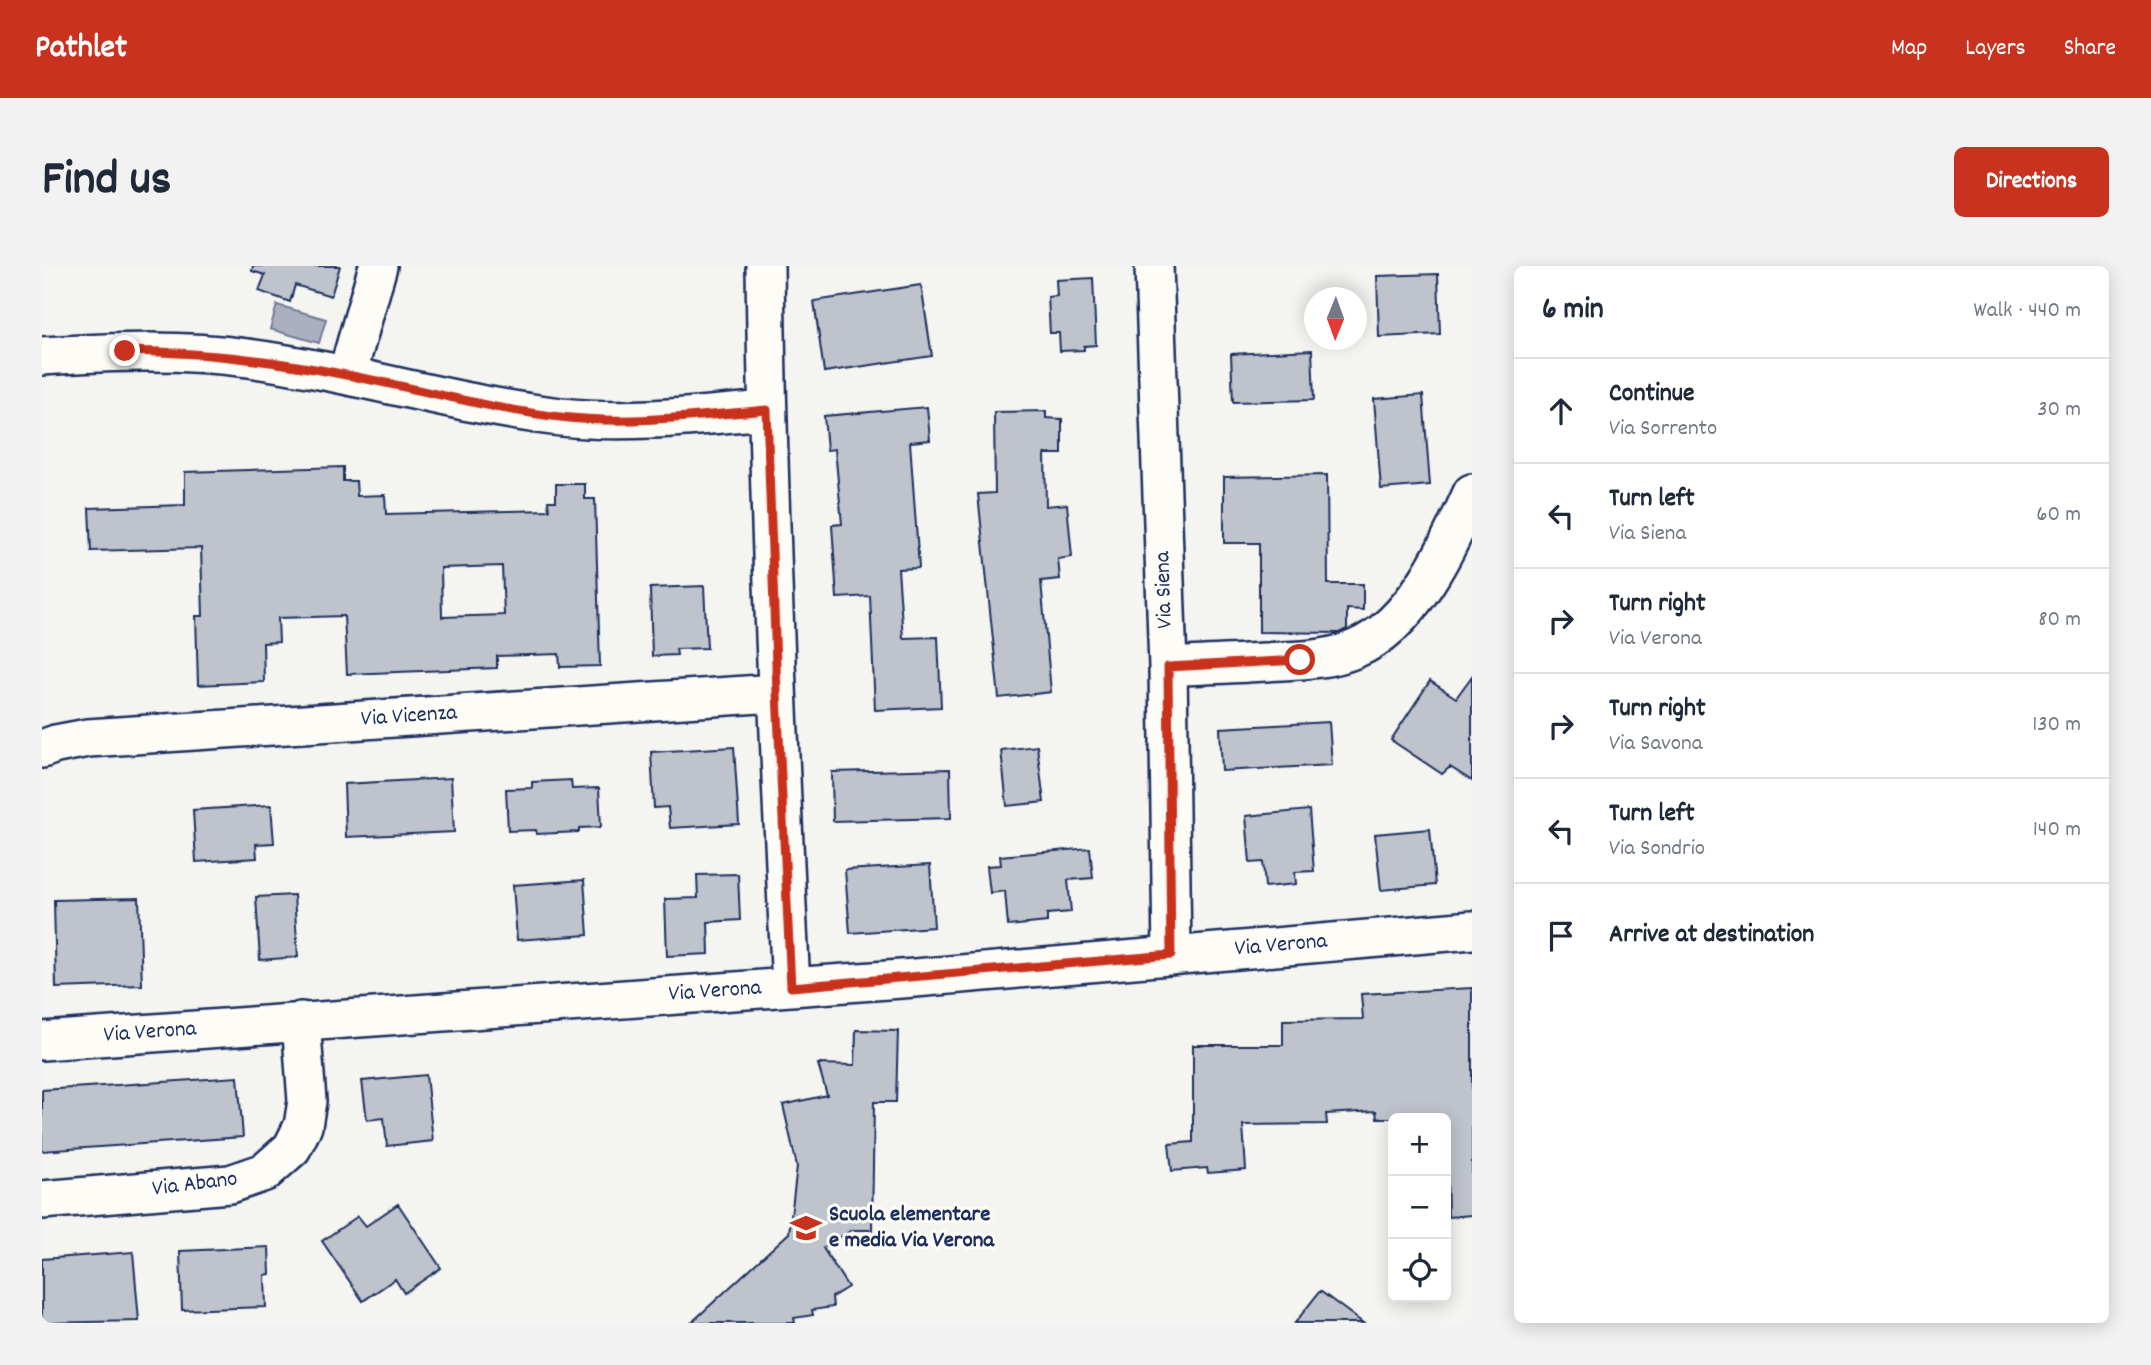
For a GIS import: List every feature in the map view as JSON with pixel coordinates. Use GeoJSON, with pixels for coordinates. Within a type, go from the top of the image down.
{"type":"FeatureCollection","features":[{"type":"Feature","properties":{"kind":"street"},"geometry":{"type":"LineString","coordinates":[[347,375],[378,266]]}},
{"type":"Feature","properties":{"kind":"street"},"geometry":{"type":"LineString","coordinates":[[765,266],[777,693],[791,987]]}},
{"type":"Feature","properties":{"kind":"street","name":"Via Siena"},"geometry":{"type":"LineString","coordinates":[[1154,266],[1168,667],[1171,955]]}},
{"type":"Feature","properties":{"kind":"street"},"geometry":{"type":"LineString","coordinates":[[42,356],[125,351],[248,358],[347,375],[492,406],[562,417],[664,419],[767,410]]}},
{"type":"Feature","properties":{"kind":"street"},"geometry":{"type":"LineString","coordinates":[[1168,667],[1314,659],[1348,652],[1369,642],[1394,622],[1418,594],[1442,556],[1472,493]]}},
{"type":"Feature","properties":{"kind":"street","name":"Via Vicenza"},"geometry":{"type":"LineString","coordinates":[[42,749],[88,738],[777,693]]}},
{"type":"Feature","properties":{"kind":"street","name":"Via Verona"},"geometry":{"type":"LineString","coordinates":[[42,1041],[791,987],[1472,930]]}},
{"type":"Feature","properties":{"kind":"street","name":"Via Abano"},"geometry":{"type":"LineString","coordinates":[[42,1200],[230,1184],[254,1177],[275,1165],[299,1138],[306,1114],[301,1021]]}},
{"type":"Feature","properties":{"kind":"water"},"geometry":{"type":"Polygon","coordinates":[[[277,305],[326,319],[319,343],[270,329],[277,305]]]}},
{"type":"Feature","properties":{"kind":"building"},"geometry":{"type":"Polygon","coordinates":[[[253,266],[340,266],[331,296],[295,285],[290,302],[259,291],[265,275],[252,271],[253,266]]]}},
{"type":"Feature","properties":{"kind":"building"},"geometry":{"type":"Polygon","coordinates":[[[1438,274],[1440,334],[1379,337],[1377,276],[1438,274]]]}},
{"type":"Feature","properties":{"kind":"building"},"geometry":{"type":"Polygon","coordinates":[[[1093,278],[1096,345],[1084,346],[1084,350],[1060,351],[1059,333],[1050,333],[1048,297],[1057,296],[1056,280],[1093,278]]]}},
{"type":"Feature","properties":{"kind":"building"},"geometry":{"type":"Polygon","coordinates":[[[921,285],[932,356],[824,372],[814,301],[921,285]]]}},
{"type":"Feature","properties":{"kind":"building"},"geometry":{"type":"Polygon","coordinates":[[[1312,350],[1314,400],[1233,402],[1231,354],[1312,350]]]}},
{"type":"Feature","properties":{"kind":"building"},"geometry":{"type":"Polygon","coordinates":[[[1423,395],[1430,485],[1381,489],[1374,399],[1423,395]]]}},
{"type":"Feature","properties":{"kind":"building"},"geometry":{"type":"Polygon","coordinates":[[[927,407],[930,440],[910,442],[919,568],[898,569],[903,638],[938,637],[941,707],[875,710],[870,596],[837,598],[832,525],[842,524],[835,449],[827,450],[824,416],[927,407]]]}},
{"type":"Feature","properties":{"kind":"building"},"geometry":{"type":"Polygon","coordinates":[[[1046,411],[1046,418],[1062,419],[1062,454],[1045,454],[1046,506],[1067,504],[1072,557],[1058,559],[1060,579],[1041,581],[1051,692],[999,698],[978,494],[995,493],[994,412],[1046,411]]]}},
{"type":"Feature","properties":{"kind":"building"},"geometry":{"type":"Polygon","coordinates":[[[343,467],[343,481],[356,481],[357,496],[385,495],[386,514],[549,510],[548,501],[556,501],[556,484],[585,484],[585,499],[595,499],[600,666],[560,667],[559,654],[497,656],[497,668],[347,674],[344,616],[278,618],[279,642],[263,643],[264,682],[198,685],[196,616],[203,616],[201,548],[91,551],[89,508],[185,505],[185,472],[343,467]],[[502,566],[441,568],[442,617],[504,615],[502,566]]]}},
{"type":"Feature","properties":{"kind":"building"},"geometry":{"type":"Polygon","coordinates":[[[1327,475],[1328,584],[1363,584],[1363,610],[1347,609],[1347,629],[1339,633],[1259,632],[1259,543],[1224,543],[1224,477],[1327,475]]]}},
{"type":"Feature","properties":{"kind":"building"},"geometry":{"type":"Polygon","coordinates":[[[704,586],[707,648],[676,649],[677,655],[652,656],[650,588],[704,586]]]}},
{"type":"Feature","properties":{"kind":"building"},"geometry":{"type":"Polygon","coordinates":[[[1472,676],[1472,781],[1450,767],[1442,774],[1391,740],[1430,681],[1456,698],[1472,676]]]}},
{"type":"Feature","properties":{"kind":"building"},"geometry":{"type":"Polygon","coordinates":[[[1329,722],[1332,765],[1222,771],[1220,728],[1329,722]]]}},
{"type":"Feature","properties":{"kind":"building"},"geometry":{"type":"Polygon","coordinates":[[[1037,746],[1044,802],[1007,806],[1001,750],[1037,746]]]}},
{"type":"Feature","properties":{"kind":"building"},"geometry":{"type":"Polygon","coordinates":[[[734,747],[739,824],[670,828],[668,807],[654,808],[651,752],[734,747]]]}},
{"type":"Feature","properties":{"kind":"building"},"geometry":{"type":"Polygon","coordinates":[[[950,769],[951,818],[833,821],[832,772],[950,769]]]}},
{"type":"Feature","properties":{"kind":"building"},"geometry":{"type":"Polygon","coordinates":[[[451,778],[454,832],[346,837],[344,784],[451,778]]]}},
{"type":"Feature","properties":{"kind":"building"},"geometry":{"type":"Polygon","coordinates":[[[571,780],[572,789],[599,788],[601,827],[579,828],[579,832],[537,834],[536,830],[508,831],[506,789],[532,788],[532,782],[571,780]]]}},
{"type":"Feature","properties":{"kind":"building"},"geometry":{"type":"Polygon","coordinates":[[[271,805],[274,843],[256,844],[257,858],[196,862],[193,810],[271,805]]]}},
{"type":"Feature","properties":{"kind":"building"},"geometry":{"type":"Polygon","coordinates":[[[1309,810],[1314,871],[1295,872],[1296,884],[1265,887],[1263,862],[1250,863],[1246,816],[1309,810]]]}},
{"type":"Feature","properties":{"kind":"building"},"geometry":{"type":"Polygon","coordinates":[[[1430,829],[1435,885],[1381,890],[1375,834],[1430,829]]]}},
{"type":"Feature","properties":{"kind":"building"},"geometry":{"type":"Polygon","coordinates":[[[1090,848],[1093,878],[1068,880],[1071,912],[1047,914],[1047,922],[1008,926],[1005,891],[990,893],[987,866],[1001,865],[1000,856],[1090,848]]]}},
{"type":"Feature","properties":{"kind":"building"},"geometry":{"type":"Polygon","coordinates":[[[930,865],[934,927],[850,933],[845,870],[930,865]]]}},
{"type":"Feature","properties":{"kind":"building"},"geometry":{"type":"Polygon","coordinates":[[[738,874],[740,920],[708,922],[709,954],[667,956],[665,899],[698,898],[697,875],[738,874]]]}},
{"type":"Feature","properties":{"kind":"building"},"geometry":{"type":"Polygon","coordinates":[[[584,880],[588,935],[517,940],[513,885],[584,880]]]}},
{"type":"Feature","properties":{"kind":"building"},"geometry":{"type":"Polygon","coordinates":[[[294,895],[298,957],[260,960],[256,897],[294,895]]]}},
{"type":"Feature","properties":{"kind":"building"},"geometry":{"type":"Polygon","coordinates":[[[139,898],[142,985],[56,988],[54,900],[139,898]]]}},
{"type":"Feature","properties":{"kind":"building"},"geometry":{"type":"Polygon","coordinates":[[[1472,988],[1472,1215],[1451,1217],[1451,1113],[1388,1113],[1388,1118],[1377,1118],[1376,1111],[1326,1114],[1327,1124],[1243,1125],[1246,1170],[1208,1173],[1207,1168],[1172,1171],[1169,1144],[1193,1142],[1193,1045],[1283,1045],[1283,1020],[1363,1019],[1361,994],[1472,988]]]}},
{"type":"Feature","properties":{"kind":"building"},"geometry":{"type":"Polygon","coordinates":[[[856,1030],[898,1031],[896,1102],[874,1102],[872,1230],[852,1230],[823,1248],[848,1287],[832,1297],[833,1307],[812,1310],[813,1315],[794,1318],[795,1323],[691,1323],[789,1233],[797,1166],[783,1105],[827,1095],[818,1064],[855,1065],[856,1030]]]}},
{"type":"Feature","properties":{"kind":"building"},"geometry":{"type":"Polygon","coordinates":[[[426,1075],[433,1141],[387,1146],[384,1118],[367,1120],[362,1081],[426,1075]]]}},
{"type":"Feature","properties":{"kind":"building"},"geometry":{"type":"Polygon","coordinates":[[[238,1077],[243,1137],[42,1151],[42,1090],[238,1077]]]}},
{"type":"Feature","properties":{"kind":"building"},"geometry":{"type":"Polygon","coordinates":[[[398,1204],[441,1268],[404,1293],[395,1279],[363,1301],[322,1241],[358,1216],[366,1226],[398,1204]]]}},
{"type":"Feature","properties":{"kind":"building"},"geometry":{"type":"Polygon","coordinates":[[[269,1247],[270,1274],[265,1275],[266,1307],[182,1310],[180,1251],[269,1247]]]}},
{"type":"Feature","properties":{"kind":"building"},"geometry":{"type":"Polygon","coordinates":[[[133,1252],[139,1321],[42,1323],[42,1259],[133,1252]]]}},
{"type":"Feature","properties":{"kind":"building"},"geometry":{"type":"Polygon","coordinates":[[[1320,1291],[1363,1323],[1295,1323],[1320,1291]]]}},
{"type":"Feature","properties":{"kind":"place","name":"Scuola elementare e media Via Verona"},"geometry":{"type":"Point","coordinates":[806,1228]}},
{"type":"Feature","properties":{"kind":"route"},"geometry":{"type":"LineString","coordinates":[[125,351],[192,353],[270,361],[492,406],[562,417],[664,419],[767,410],[791,987],[1171,955],[1168,667],[1300,660]]}}]}
